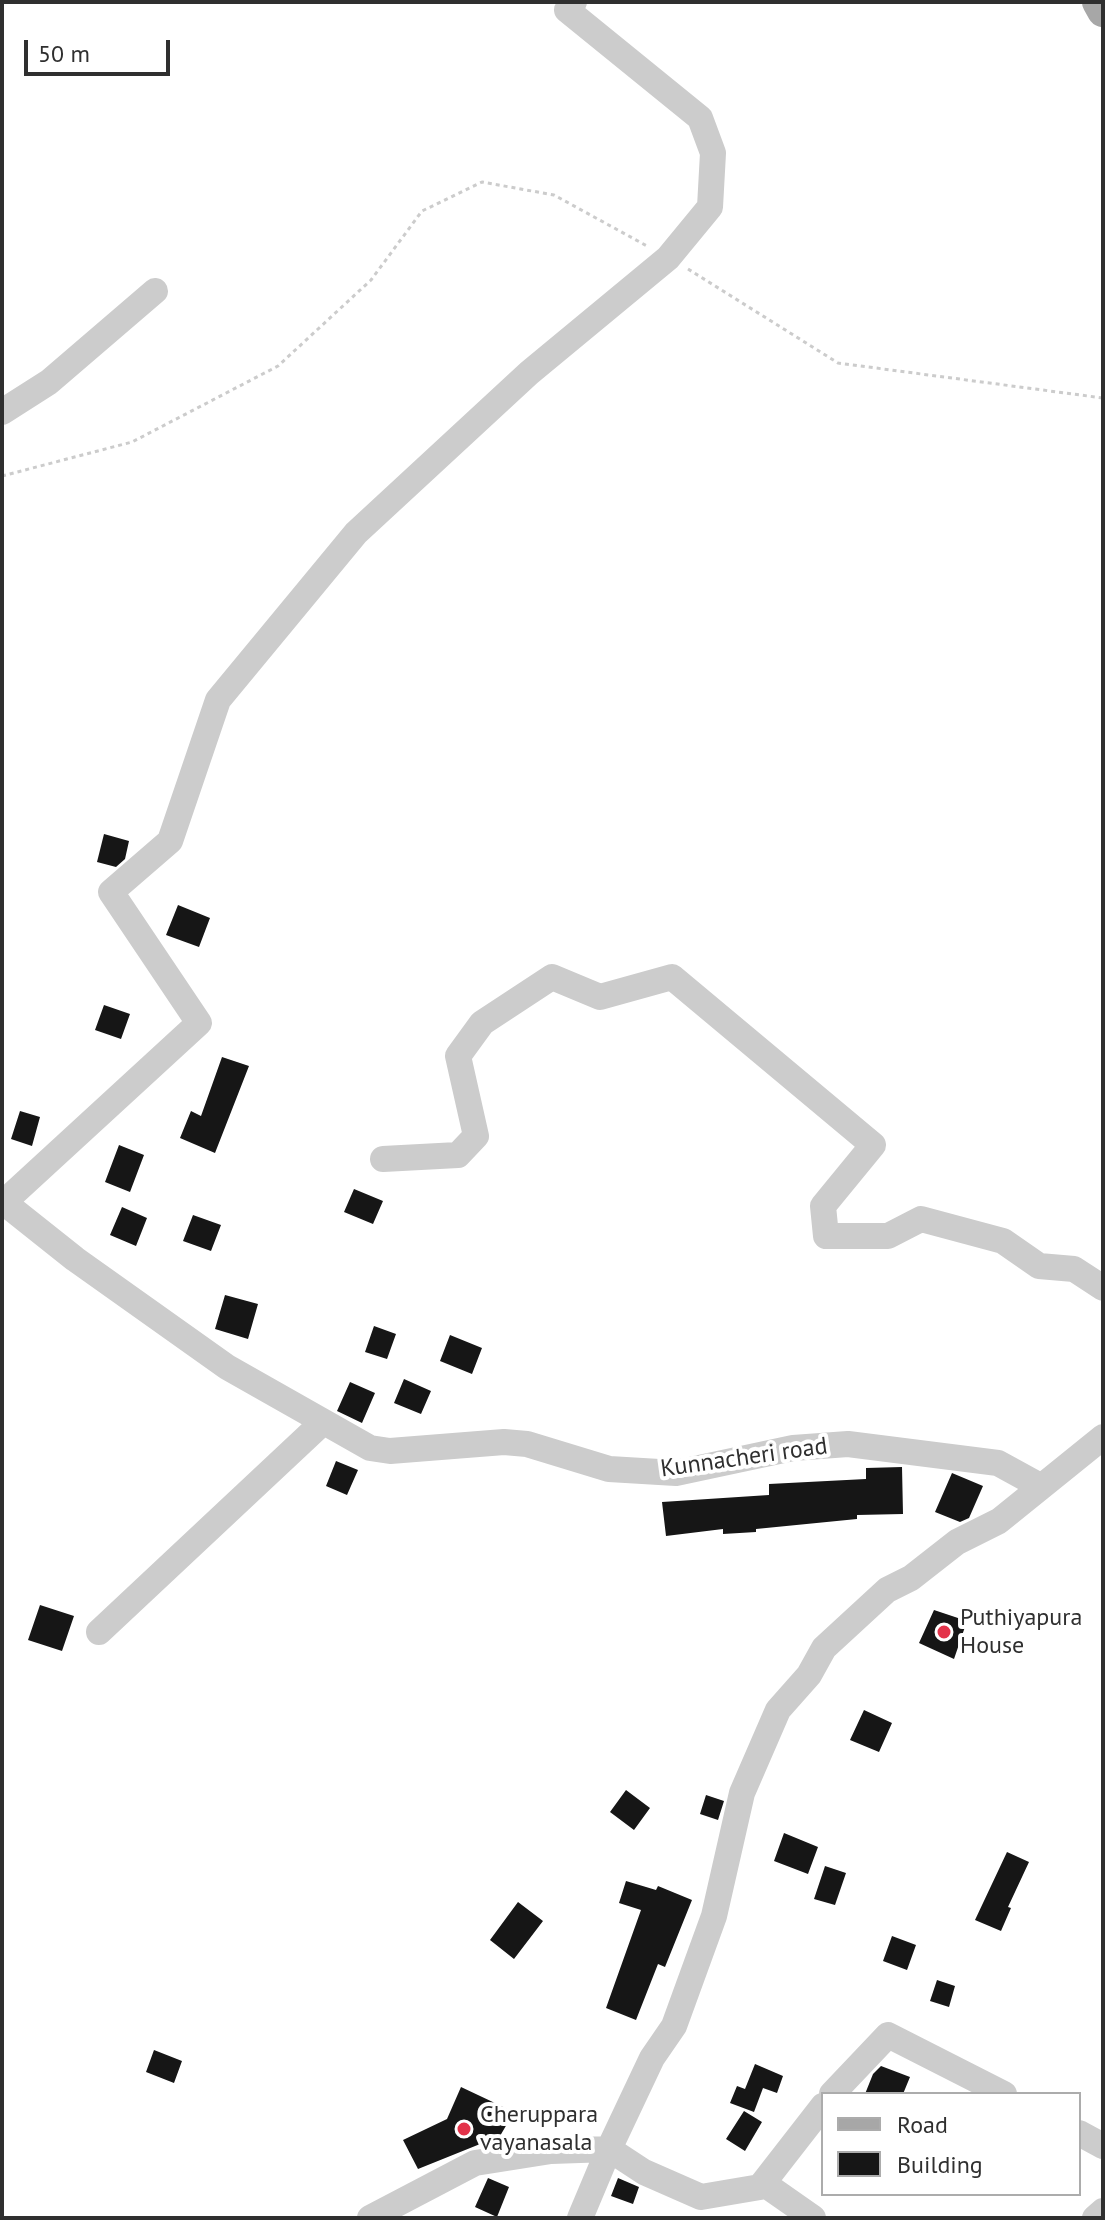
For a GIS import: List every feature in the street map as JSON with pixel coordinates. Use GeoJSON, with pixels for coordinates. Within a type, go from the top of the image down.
{"type":"FeatureCollection","features":[{"type":"Feature","properties":{"kind":"main road"},"geometry":{"type":"LineString","coordinates":[[1098,2],[1103,11]]}},
{"type":"Feature","properties":{"kind":"street"},"geometry":{"type":"LineString","coordinates":[[3,1203],[199,1023],[111,892],[170,841],[218,700],[356,533],[529,373],[668,258],[710,207],[713,153],[700,118],[567,10],[574,2]]}},
{"type":"Feature","properties":{"kind":"street"},"geometry":{"type":"LineString","coordinates":[[2,412],[49,382],[155,291]]}},
{"type":"Feature","properties":{"kind":"street"},"geometry":{"type":"LineString","coordinates":[[383,1159],[458,1155],[476,1136],[458,1056],[482,1023],[552,977],[600,997],[672,977],[873,1145],[823,1206],[826,1236],[888,1236],[921,1219],[1003,1241],[1039,1266],[1074,1269],[1103,1288]]}},
{"type":"Feature","properties":{"kind":"street","name":"Kunnacheri road"},"geometry":{"type":"LineString","coordinates":[[3,1203],[75,1259],[227,1367],[370,1448],[390,1451],[504,1442],[527,1444],[625,1471],[676,1473],[793,1448],[848,1444],[998,1463],[1040,1486]]}},
{"type":"Feature","properties":{"kind":"street"},"geometry":{"type":"LineString","coordinates":[[99,1632],[322,1423]]}},
{"type":"Feature","properties":{"kind":"street"},"geometry":{"type":"LineString","coordinates":[[580,2218],[652,2058],[674,2026],[714,1916],[742,1793],[778,1710],[809,1675],[824,1648],[887,1590],[911,1578],[957,1542],[999,1521],[1103,1437]]}},
{"type":"Feature","properties":{"kind":"street"},"geometry":{"type":"LineString","coordinates":[[834,2092],[888,2035],[1000,2092]]}},
{"type":"Feature","properties":{"kind":"street"},"geometry":{"type":"LineString","coordinates":[[370,2218],[475,2163],[551,2151],[609,2149],[644,2172],[701,2197],[760,2187],[821,2109]]}},
{"type":"Feature","properties":{"kind":"street"},"geometry":{"type":"LineString","coordinates":[[1081,2134],[1103,2146]]}},
{"type":"Feature","properties":{"kind":"street"},"geometry":{"type":"LineString","coordinates":[[763,2183],[813,2218]]}},
{"type":"Feature","properties":{"kind":"street"},"geometry":{"type":"LineString","coordinates":[[1095,2218],[1103,2211]]}},
{"type":"Feature","properties":{"kind":"path"},"geometry":{"type":"LineString","coordinates":[[2,476],[132,442],[278,366],[371,280],[422,211],[482,182],[554,195],[721,287],[838,363],[1103,398]]}},
{"type":"Feature","properties":{"kind":"building"},"geometry":{"type":"Polygon","coordinates":[[[104,834],[129,841],[125,859],[116,867],[97,862],[104,834]]]}},
{"type":"Feature","properties":{"kind":"building"},"geometry":{"type":"Polygon","coordinates":[[[178,905],[210,918],[199,947],[166,935],[178,905]]]}},
{"type":"Feature","properties":{"kind":"building"},"geometry":{"type":"Polygon","coordinates":[[[104,1005],[130,1014],[121,1039],[95,1030],[104,1005]]]}},
{"type":"Feature","properties":{"kind":"building"},"geometry":{"type":"Polygon","coordinates":[[[222,1057],[249,1066],[215,1153],[180,1138],[191,1111],[201,1116],[222,1057]]]}},
{"type":"Feature","properties":{"kind":"building"},"geometry":{"type":"Polygon","coordinates":[[[20,1111],[40,1117],[32,1146],[11,1139],[20,1111]]]}},
{"type":"Feature","properties":{"kind":"building"},"geometry":{"type":"Polygon","coordinates":[[[119,1145],[144,1155],[130,1192],[105,1182],[119,1145]]]}},
{"type":"Feature","properties":{"kind":"building"},"geometry":{"type":"Polygon","coordinates":[[[354,1189],[383,1201],[373,1224],[344,1212],[354,1189]]]}},
{"type":"Feature","properties":{"kind":"building"},"geometry":{"type":"Polygon","coordinates":[[[122,1207],[147,1218],[136,1246],[110,1235],[122,1207]]]}},
{"type":"Feature","properties":{"kind":"building"},"geometry":{"type":"Polygon","coordinates":[[[193,1215],[221,1225],[211,1251],[183,1241],[193,1215]]]}},
{"type":"Feature","properties":{"kind":"building"},"geometry":{"type":"Polygon","coordinates":[[[225,1295],[258,1304],[248,1339],[215,1329],[225,1295]]]}},
{"type":"Feature","properties":{"kind":"building"},"geometry":{"type":"Polygon","coordinates":[[[374,1326],[396,1334],[387,1359],[365,1352],[374,1326]]]}},
{"type":"Feature","properties":{"kind":"building"},"geometry":{"type":"Polygon","coordinates":[[[450,1335],[482,1348],[472,1374],[440,1361],[450,1335]]]}},
{"type":"Feature","properties":{"kind":"building"},"geometry":{"type":"Polygon","coordinates":[[[404,1379],[431,1391],[421,1414],[394,1403],[404,1379]]]}},
{"type":"Feature","properties":{"kind":"building"},"geometry":{"type":"Polygon","coordinates":[[[350,1382],[375,1393],[362,1423],[337,1411],[350,1382]]]}},
{"type":"Feature","properties":{"kind":"building"},"geometry":{"type":"Polygon","coordinates":[[[336,1461],[358,1470],[347,1495],[326,1486],[336,1461]]]}},
{"type":"Feature","properties":{"kind":"building"},"geometry":{"type":"Polygon","coordinates":[[[902,1467],[903,1514],[857,1515],[857,1519],[756,1529],[756,1532],[723,1534],[723,1529],[666,1536],[662,1502],[769,1495],[769,1484],[866,1479],[866,1468],[902,1467]]]}},
{"type":"Feature","properties":{"kind":"building"},"geometry":{"type":"Polygon","coordinates":[[[952,1473],[983,1486],[969,1518],[960,1522],[935,1512],[952,1473]]]}},
{"type":"Feature","properties":{"kind":"building"},"geometry":{"type":"Polygon","coordinates":[[[40,1605],[74,1616],[62,1651],[28,1640],[40,1605]]]}},
{"type":"Feature","properties":{"kind":"building","name":"Puthiyapura House"},"geometry":{"type":"Polygon","coordinates":[[[934,1610],[967,1621],[954,1659],[919,1643],[934,1610]]]}},
{"type":"Feature","properties":{"kind":"building"},"geometry":{"type":"Polygon","coordinates":[[[864,1710],[892,1723],[879,1752],[850,1740],[864,1710]]]}},
{"type":"Feature","properties":{"kind":"building"},"geometry":{"type":"Polygon","coordinates":[[[626,1790],[650,1808],[634,1830],[610,1812],[626,1790]]]}},
{"type":"Feature","properties":{"kind":"building"},"geometry":{"type":"Polygon","coordinates":[[[706,1795],[724,1801],[718,1820],[700,1814],[706,1795]]]}},
{"type":"Feature","properties":{"kind":"building"},"geometry":{"type":"Polygon","coordinates":[[[784,1833],[818,1847],[808,1874],[774,1861],[784,1833]]]}},
{"type":"Feature","properties":{"kind":"building"},"geometry":{"type":"Polygon","coordinates":[[[1007,1852],[1029,1862],[1008,1907],[1011,1908],[1001,1931],[975,1920],[1007,1852]]]}},
{"type":"Feature","properties":{"kind":"building"},"geometry":{"type":"Polygon","coordinates":[[[825,1866],[846,1873],[835,1905],[814,1899],[825,1866]]]}},
{"type":"Feature","properties":{"kind":"building"},"geometry":{"type":"Polygon","coordinates":[[[626,1881],[656,1890],[658,1886],[692,1900],[665,1967],[658,1964],[636,2020],[606,2008],[641,1910],[619,1903],[626,1881]]]}},
{"type":"Feature","properties":{"kind":"building"},"geometry":{"type":"Polygon","coordinates":[[[518,1902],[543,1921],[514,1959],[490,1940],[518,1902]]]}},
{"type":"Feature","properties":{"kind":"building"},"geometry":{"type":"Polygon","coordinates":[[[892,1936],[916,1945],[907,1970],[883,1961],[892,1936]]]}},
{"type":"Feature","properties":{"kind":"building"},"geometry":{"type":"Polygon","coordinates":[[[937,1980],[955,1986],[949,2007],[930,2001],[937,1980]]]}},
{"type":"Feature","properties":{"kind":"building"},"geometry":{"type":"Polygon","coordinates":[[[154,2050],[182,2061],[174,2083],[146,2072],[154,2050]]]}},
{"type":"Feature","properties":{"kind":"building"},"geometry":{"type":"Polygon","coordinates":[[[755,2064],[783,2076],[777,2093],[763,2088],[754,2112],[730,2103],[737,2086],[745,2089],[755,2064]]]}},
{"type":"Feature","properties":{"kind":"building"},"geometry":{"type":"Polygon","coordinates":[[[881,2066],[910,2077],[904,2092],[866,2092],[873,2074],[881,2066]]]}},
{"type":"Feature","properties":{"kind":"building","name":"Cheruppara vayanasala"},"geometry":{"type":"Polygon","coordinates":[[[461,2087],[514,2112],[500,2136],[418,2169],[403,2140],[447,2119],[461,2087]]]}},
{"type":"Feature","properties":{"kind":"building"},"geometry":{"type":"Polygon","coordinates":[[[744,2111],[762,2122],[745,2151],[726,2139],[744,2111]]]}},
{"type":"Feature","properties":{"kind":"building"},"geometry":{"type":"Polygon","coordinates":[[[488,2178],[509,2187],[497,2217],[475,2207],[488,2178]]]}},
{"type":"Feature","properties":{"kind":"building"},"geometry":{"type":"Polygon","coordinates":[[[618,2178],[639,2187],[633,2204],[611,2196],[618,2178]]]}},
{"type":"Feature","properties":{"kind":"place","name":"Puthiyapura House"},"geometry":{"type":"Point","coordinates":[944,1632]}},
{"type":"Feature","properties":{"kind":"place","name":"Cheruppara vayanasala"},"geometry":{"type":"Point","coordinates":[464,2129]}}]}
